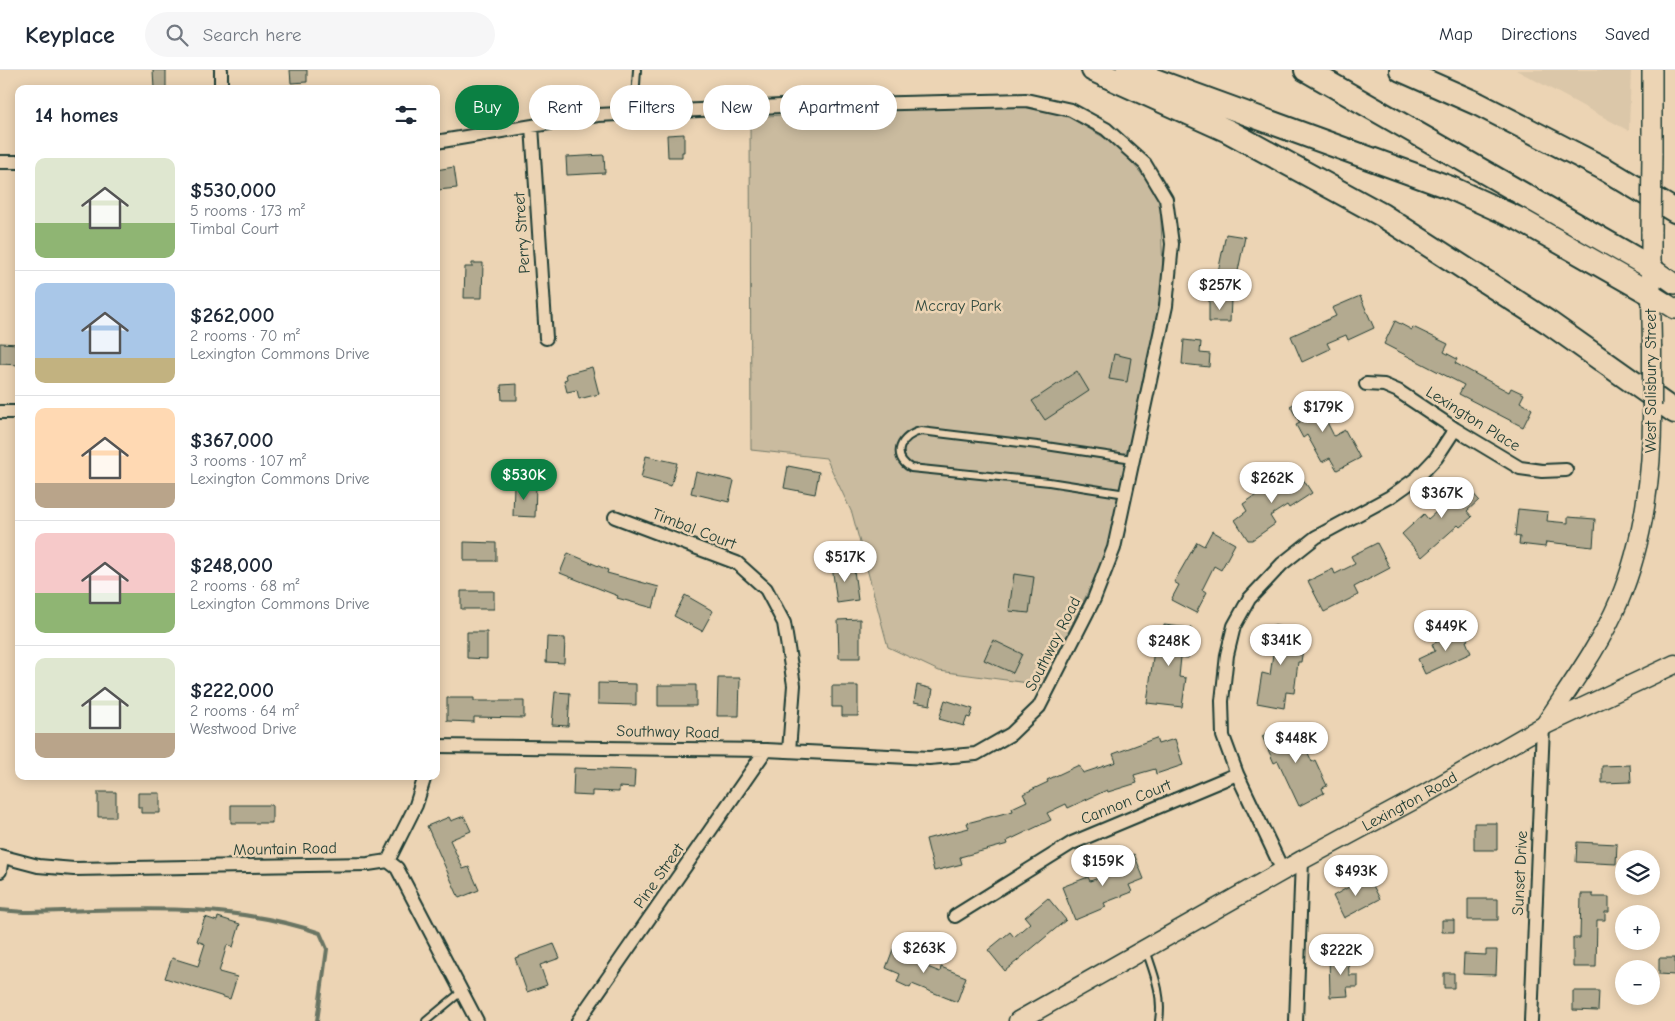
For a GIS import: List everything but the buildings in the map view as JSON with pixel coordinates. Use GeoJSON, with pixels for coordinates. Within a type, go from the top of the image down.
{"type":"FeatureCollection","features":[{"type":"Feature","properties":{"kind":"highway"},"geometry":{"type":"LineString","coordinates":[[1093,70],[1228,131],[1382,215],[1548,322],[1675,412]]}},
{"type":"Feature","properties":{"kind":"highway"},"geometry":{"type":"LineString","coordinates":[[1127,70],[1451,188],[1521,220],[1651,294]]}},
{"type":"Feature","properties":{"kind":"highway"},"geometry":{"type":"LineString","coordinates":[[1306,70],[1652,268]]}},
{"type":"Feature","properties":{"kind":"highway"},"geometry":{"type":"LineString","coordinates":[[1401,70],[1478,104],[1603,168],[1675,211]]}},
{"type":"Feature","properties":{"kind":"main road","name":"West Salisbury Street"},"geometry":{"type":"LineString","coordinates":[[1543,726],[1591,654],[1619,601],[1640,536],[1653,447],[1651,294],[1652,70]]}},
{"type":"Feature","properties":{"kind":"main road"},"geometry":{"type":"LineString","coordinates":[[1652,268],[1675,284]]}},
{"type":"Feature","properties":{"kind":"main road"},"geometry":{"type":"LineString","coordinates":[[1651,294],[1675,309]]}},
{"type":"Feature","properties":{"kind":"main road","name":"Lexington Road"},"geometry":{"type":"LineString","coordinates":[[1018,1021],[1543,726],[1675,664]]}},
{"type":"Feature","properties":{"kind":"street"},"geometry":{"type":"LineString","coordinates":[[221,70],[221,85]]}},
{"type":"Feature","properties":{"kind":"street","name":"Southway Road"},"geometry":{"type":"LineString","coordinates":[[440,746],[766,750],[929,758],[976,754],[1011,734],[1039,707],[1094,599],[1114,548],[1166,306],[1172,244],[1166,199],[1145,164],[1106,129],[1071,110],[1026,100],[781,106],[693,111]]}},
{"type":"Feature","properties":{"kind":"street","name":"Southway Road"},"geometry":{"type":"LineString","coordinates":[[440,141],[529,126]]}},
{"type":"Feature","properties":{"kind":"street","name":"Perry Street"},"geometry":{"type":"LineString","coordinates":[[532,130],[546,338]]}},
{"type":"Feature","properties":{"kind":"street"},"geometry":{"type":"LineString","coordinates":[[0,162],[15,162]]}},
{"type":"Feature","properties":{"kind":"street","name":"Lexington Place"},"geometry":{"type":"LineString","coordinates":[[1366,384],[1384,385],[1398,391],[1454,429],[1520,468],[1542,471],[1566,470]]}},
{"type":"Feature","properties":{"kind":"street"},"geometry":{"type":"LineString","coordinates":[[0,412],[15,412]]}},
{"type":"Feature","properties":{"kind":"street"},"geometry":{"type":"LineString","coordinates":[[1284,871],[1237,774],[1223,736],[1222,701],[1226,655],[1234,626],[1249,599],[1282,564],[1316,537],[1390,497],[1417,478],[1436,458],[1454,429]]}},
{"type":"Feature","properties":{"kind":"street","name":"Timbal Court"},"geometry":{"type":"LineString","coordinates":[[615,517],[737,563],[766,589],[784,623],[794,685],[788,751]]}},
{"type":"Feature","properties":{"kind":"street","name":"Sunset Drive"},"geometry":{"type":"LineString","coordinates":[[1531,1021],[1543,726]]}},
{"type":"Feature","properties":{"kind":"street","name":"Pine Street"},"geometry":{"type":"LineString","coordinates":[[578,1021],[766,750]]}},
{"type":"Feature","properties":{"kind":"street","name":"Cannon Court"},"geometry":{"type":"LineString","coordinates":[[955,916],[1072,842],[1237,774]]}},
{"type":"Feature","properties":{"kind":"street"},"geometry":{"type":"LineString","coordinates":[[424,780],[416,805],[388,861],[397,868],[477,1021]]}},
{"type":"Feature","properties":{"kind":"street"},"geometry":{"type":"LineString","coordinates":[[0,871],[1,857]]}},
{"type":"Feature","properties":{"kind":"street","name":"Mountain Road"},"geometry":{"type":"LineString","coordinates":[[1,857],[38,866],[74,869],[358,864],[388,861]]}},
{"type":"Feature","properties":{"kind":"street"},"geometry":{"type":"LineString","coordinates":[[1296,1021],[1302,860]]}},
{"type":"Feature","properties":{"kind":"lane"},"geometry":{"type":"LineString","coordinates":[[636,85],[637,70]]}},
{"type":"Feature","properties":{"kind":"lane"},"geometry":{"type":"LineString","coordinates":[[1126,494],[1049,482],[911,468],[901,459],[900,451],[902,443],[907,437],[912,433],[921,431],[1133,459]]}},
{"type":"Feature","properties":{"kind":"lane"},"geometry":{"type":"LineString","coordinates":[[1145,949],[1159,986],[1161,1007],[1159,1021]]}},
{"type":"Feature","properties":{"kind":"lane"},"geometry":{"type":"LineString","coordinates":[[426,1021],[462,992]]}},
{"type":"Feature","properties":{"kind":"shaded area"},"geometry":{"type":"Polygon","coordinates":[[[1516,70],[1631,70],[1629,131],[1516,70]]]}},
{"type":"Feature","properties":{"kind":"green space","name":"Mccray Park"},"geometry":{"type":"Polygon","coordinates":[[[1049,105],[1118,146],[1160,196],[1164,297],[1111,544],[1043,685],[939,671],[888,647],[852,513],[826,458],[751,450],[750,130],[770,130],[770,116],[780,115],[780,130],[897,130],[897,108],[1049,105]]]}},
{"type":"Feature","properties":{"kind":"waterway"},"geometry":{"type":"LineString","coordinates":[[0,910],[24,912],[136,909],[211,911],[284,923],[320,933],[327,949],[317,1021]]}}]}
